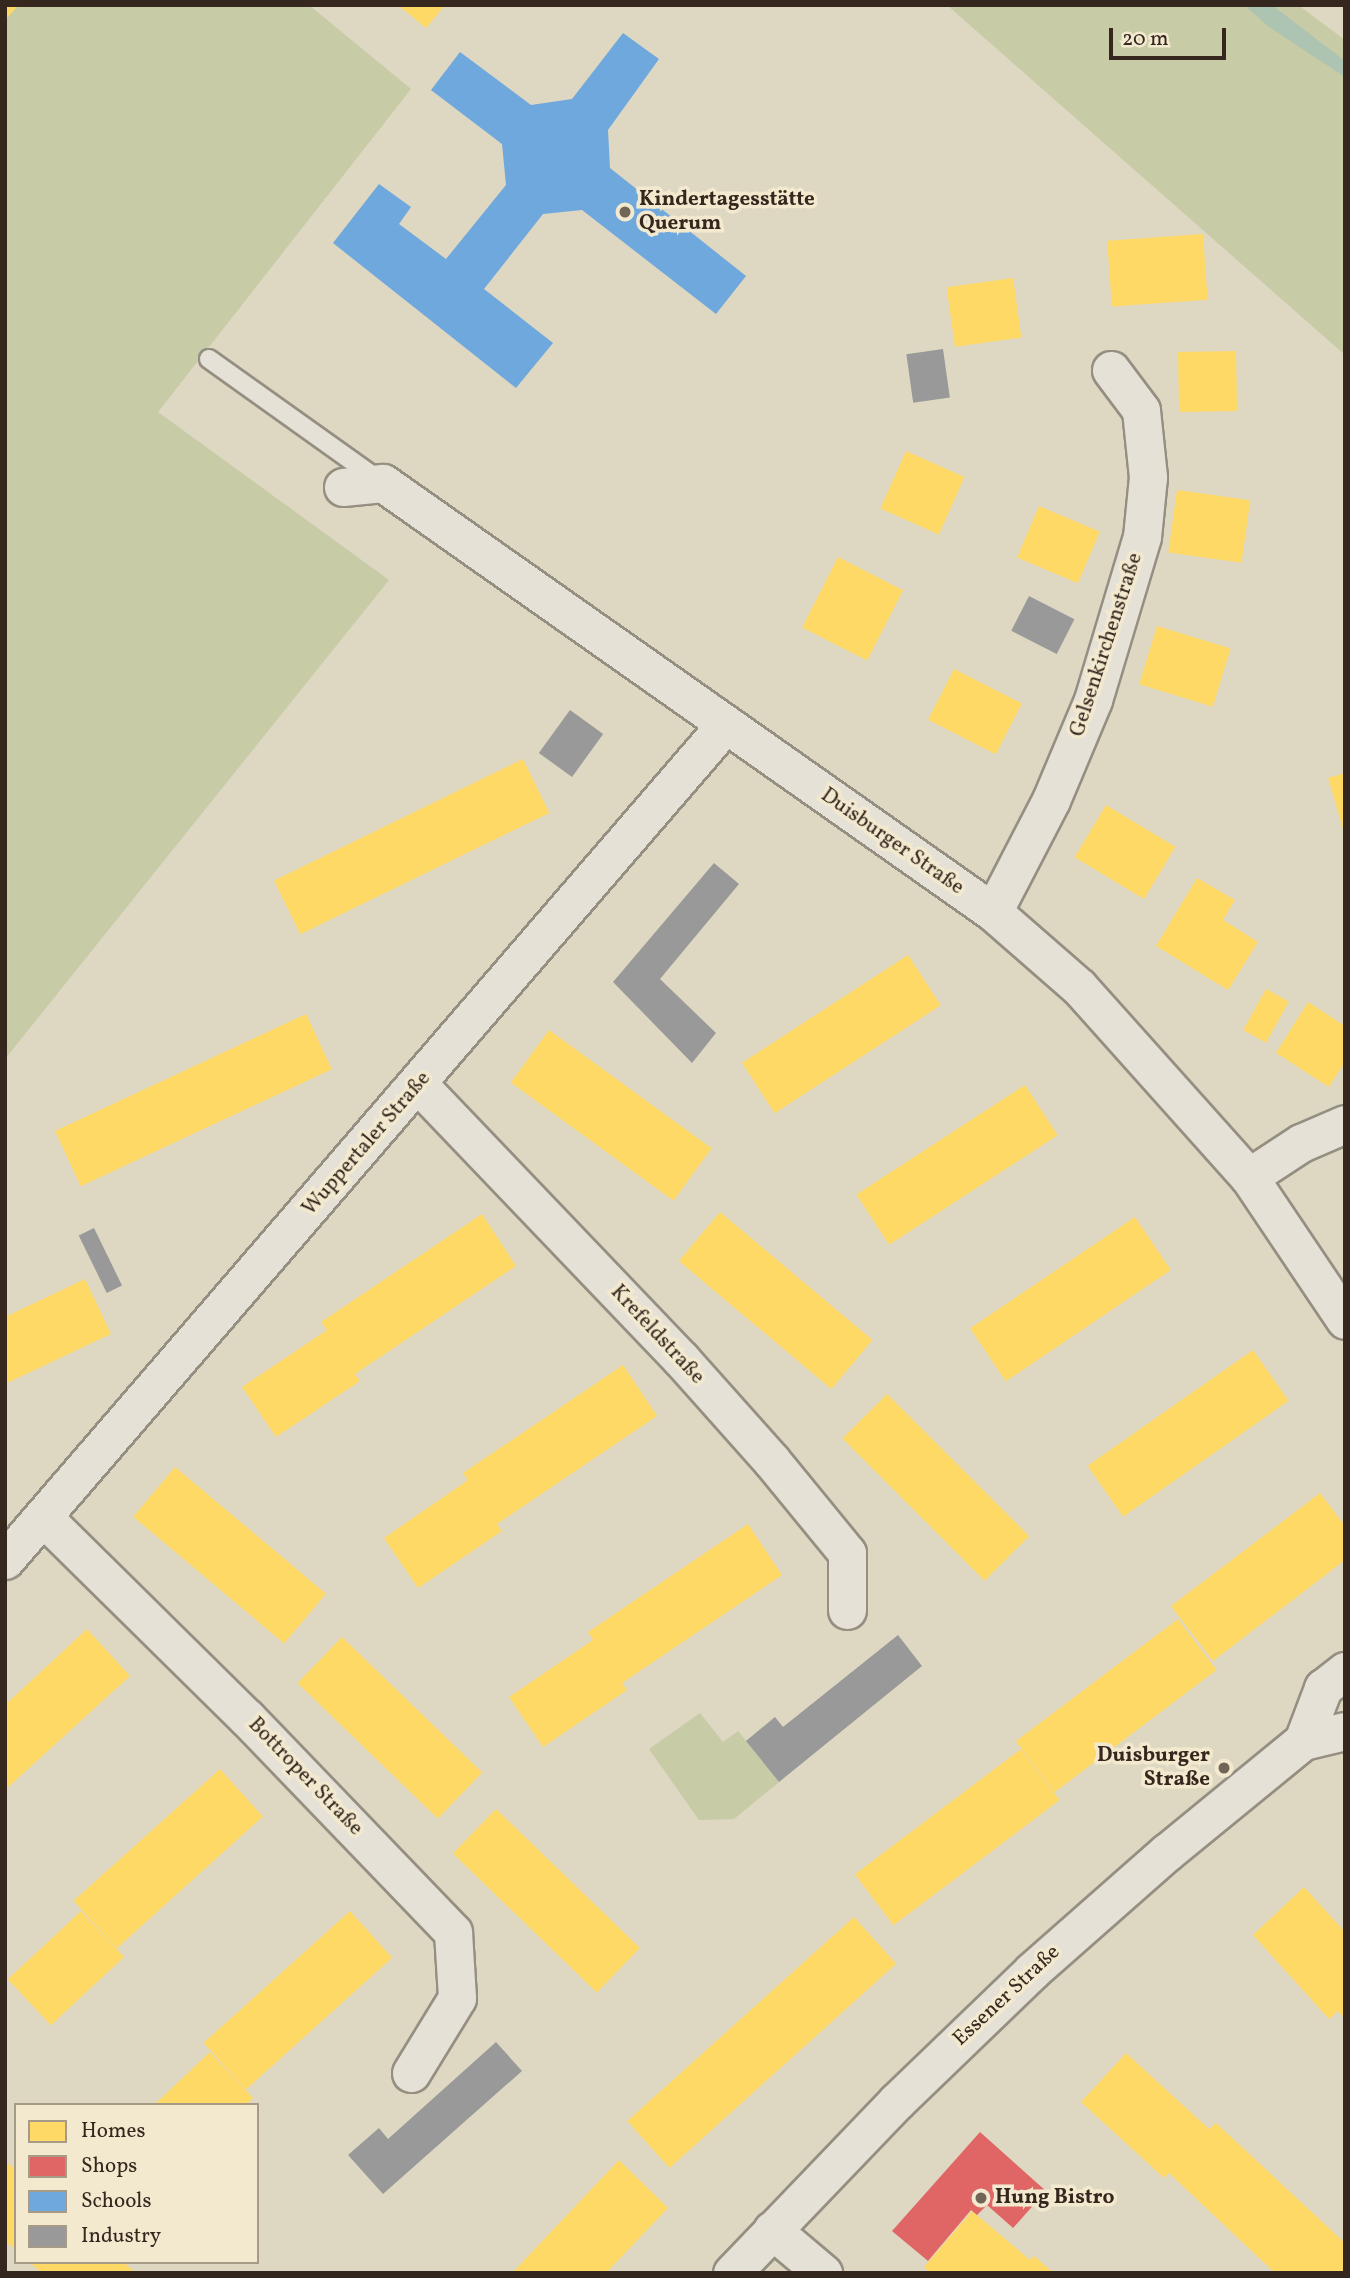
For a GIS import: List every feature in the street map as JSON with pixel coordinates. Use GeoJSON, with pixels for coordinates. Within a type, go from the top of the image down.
{"type":"FeatureCollection","features":[{"type":"Feature","properties":{"kind":"street","name":"Gelsenkirchenstraße"},"geometry":{"type":"LineString","coordinates":[[993,912],[1051,800],[1093,700],[1142,537],[1147,477],[1141,410],[1111,370]]}},
{"type":"Feature","properties":{"kind":"street"},"geometry":{"type":"LineString","coordinates":[[343,487],[383,483]]}},
{"type":"Feature","properties":{"kind":"street","name":"Duisburger Straße"},"geometry":{"type":"LineString","coordinates":[[383,483],[993,912],[1079,987],[1249,1177],[1345,1320]]}},
{"type":"Feature","properties":{"kind":"street","name":"Wuppertaler Straße"},"geometry":{"type":"LineString","coordinates":[[5,1560],[725,725]]}},
{"type":"Feature","properties":{"kind":"street","name":"Krefeldstraße"},"geometry":{"type":"LineString","coordinates":[[418,1084],[681,1359],[771,1460],[847,1553],[847,1610]]}},
{"type":"Feature","properties":{"kind":"street"},"geometry":{"type":"LineString","coordinates":[[1249,1177],[1301,1143],[1345,1124]]}},
{"type":"Feature","properties":{"kind":"street","name":"Bottroper Straße"},"geometry":{"type":"LineString","coordinates":[[43,1517],[247,1718],[453,1932],[457,1998],[411,2073]]}},
{"type":"Feature","properties":{"kind":"street"},"geometry":{"type":"LineString","coordinates":[[1303,1741],[1323,1688],[1345,1671]]}},
{"type":"Feature","properties":{"kind":"street","name":"Essener Straße"},"geometry":{"type":"LineString","coordinates":[[732,2273],[897,2101],[1032,1971],[1166,1853],[1303,1741],[1345,1731]]}},
{"type":"Feature","properties":{"kind":"street"},"geometry":{"type":"LineString","coordinates":[[772,2230],[823,2273]]}},
{"type":"Feature","properties":{"kind":"lane"},"geometry":{"type":"LineString","coordinates":[[209,359],[383,483]]}},
{"type":"Feature","properties":{"kind":"shaded area"},"geometry":{"type":"Polygon","coordinates":[[[5,5],[309,5],[411,89],[158,412],[389,580],[5,1059],[5,5]]]}},
{"type":"Feature","properties":{"kind":"shaded area"},"geometry":{"type":"Polygon","coordinates":[[[947,5],[1298,5],[1345,40],[1345,355],[947,5]]]}},
{"type":"Feature","properties":{"kind":"shaded area"},"geometry":{"type":"Polygon","coordinates":[[[1244,5],[1272,5],[1345,61],[1345,77],[1269,27],[1244,5]]]}},
{"type":"Feature","properties":{"kind":"shaded area"},"geometry":{"type":"Polygon","coordinates":[[[700,1713],[723,1742],[738,1731],[779,1782],[734,1819],[699,1820],[649,1749],[700,1713]]]}},
{"type":"Feature","properties":{"kind":"building: Homes"},"geometry":{"type":"Polygon","coordinates":[[[5,5],[17,7],[5,20],[5,5]]]}},
{"type":"Feature","properties":{"kind":"building: Homes"},"geometry":{"type":"Polygon","coordinates":[[[398,5],[445,5],[426,28],[398,5]]]}},
{"type":"Feature","properties":{"kind":"building: Homes"},"geometry":{"type":"Polygon","coordinates":[[[1203,234],[1208,300],[1112,307],[1107,241],[1203,234]]]}},
{"type":"Feature","properties":{"kind":"building: Homes"},"geometry":{"type":"Polygon","coordinates":[[[1013,278],[1021,337],[955,347],[947,287],[1013,278]]]}},
{"type":"Feature","properties":{"kind":"building: Homes"},"geometry":{"type":"Polygon","coordinates":[[[1236,351],[1237,411],[1179,412],[1178,352],[1236,351]]]}},
{"type":"Feature","properties":{"kind":"building: Homes"},"geometry":{"type":"Polygon","coordinates":[[[906,451],[964,477],[939,535],[880,509],[906,451]]]}},
{"type":"Feature","properties":{"kind":"building: Homes"},"geometry":{"type":"Polygon","coordinates":[[[1177,490],[1250,500],[1242,563],[1168,552],[1177,490]]]}},
{"type":"Feature","properties":{"kind":"building: Homes"},"geometry":{"type":"Polygon","coordinates":[[[1039,506],[1100,532],[1078,583],[1017,558],[1039,506]]]}},
{"type":"Feature","properties":{"kind":"building: Homes"},"geometry":{"type":"Polygon","coordinates":[[[838,557],[903,590],[867,661],[802,627],[838,557]]]}},
{"type":"Feature","properties":{"kind":"building: Homes"},"geometry":{"type":"Polygon","coordinates":[[[1157,626],[1231,649],[1213,707],[1139,684],[1157,626]]]}},
{"type":"Feature","properties":{"kind":"building: Homes"},"geometry":{"type":"Polygon","coordinates":[[[954,669],[1022,704],[996,754],[928,720],[954,669]]]}},
{"type":"Feature","properties":{"kind":"building: Homes"},"geometry":{"type":"Polygon","coordinates":[[[523,759],[549,813],[300,934],[274,880],[523,759]]]}},
{"type":"Feature","properties":{"kind":"building: Homes"},"geometry":{"type":"Polygon","coordinates":[[[1345,773],[1345,832],[1344,832],[1328,778],[1345,773]]]}},
{"type":"Feature","properties":{"kind":"building: Homes"},"geometry":{"type":"Polygon","coordinates":[[[1106,805],[1175,847],[1144,899],[1075,857],[1106,805]]]}},
{"type":"Feature","properties":{"kind":"building: Homes"},"geometry":{"type":"Polygon","coordinates":[[[1197,878],[1235,900],[1223,920],[1258,942],[1228,990],[1156,946],[1197,878]]]}},
{"type":"Feature","properties":{"kind":"building: Homes"},"geometry":{"type":"Polygon","coordinates":[[[908,955],[941,1005],[775,1113],[742,1063],[908,955]]]}},
{"type":"Feature","properties":{"kind":"building: Homes"},"geometry":{"type":"Polygon","coordinates":[[[1266,989],[1289,1002],[1266,1043],[1243,1030],[1266,989]]]}},
{"type":"Feature","properties":{"kind":"building: Homes"},"geometry":{"type":"Polygon","coordinates":[[[1308,1002],[1345,1026],[1345,1062],[1329,1087],[1276,1053],[1308,1002]]]}},
{"type":"Feature","properties":{"kind":"building: Homes"},"geometry":{"type":"Polygon","coordinates":[[[306,1014],[332,1069],[81,1186],[55,1131],[306,1014]]]}},
{"type":"Feature","properties":{"kind":"building: Homes"},"geometry":{"type":"Polygon","coordinates":[[[549,1030],[712,1148],[673,1201],[511,1083],[549,1030]]]}},
{"type":"Feature","properties":{"kind":"building: Homes"},"geometry":{"type":"Polygon","coordinates":[[[1025,1085],[1058,1135],[889,1245],[856,1194],[1025,1085]]]}},
{"type":"Feature","properties":{"kind":"building: Homes"},"geometry":{"type":"Polygon","coordinates":[[[720,1212],[872,1340],[831,1389],[679,1261],[720,1212]]]}},
{"type":"Feature","properties":{"kind":"building: Homes"},"geometry":{"type":"Polygon","coordinates":[[[482,1214],[516,1266],[355,1374],[360,1381],[276,1437],[242,1387],[327,1330],[321,1322],[482,1214]]]}},
{"type":"Feature","properties":{"kind":"building: Homes"},"geometry":{"type":"Polygon","coordinates":[[[1135,1217],[1171,1270],[1006,1381],[970,1328],[1135,1217]]]}},
{"type":"Feature","properties":{"kind":"building: Homes"},"geometry":{"type":"Polygon","coordinates":[[[85,1279],[111,1334],[5,1384],[5,1317],[85,1279]]]}},
{"type":"Feature","properties":{"kind":"building: Homes"},"geometry":{"type":"Polygon","coordinates":[[[1253,1350],[1289,1401],[1123,1517],[1088,1466],[1253,1350]]]}},
{"type":"Feature","properties":{"kind":"building: Homes"},"geometry":{"type":"Polygon","coordinates":[[[623,1365],[657,1416],[497,1524],[502,1531],[418,1588],[384,1538],[468,1480],[463,1473],[623,1365]]]}},
{"type":"Feature","properties":{"kind":"building: Homes"},"geometry":{"type":"Polygon","coordinates":[[[887,1394],[1029,1536],[985,1581],[842,1439],[887,1394]]]}},
{"type":"Feature","properties":{"kind":"building: Homes"},"geometry":{"type":"Polygon","coordinates":[[[175,1467],[326,1594],[284,1643],[133,1517],[175,1467]]]}},
{"type":"Feature","properties":{"kind":"building: Homes"},"geometry":{"type":"Polygon","coordinates":[[[1320,1493],[1345,1526],[1345,1560],[1213,1661],[1171,1606],[1320,1493]]]}},
{"type":"Feature","properties":{"kind":"building: Homes"},"geometry":{"type":"Polygon","coordinates":[[[748,1524],[782,1575],[622,1683],[627,1690],[543,1747],[509,1697],[593,1640],[588,1632],[748,1524]]]}},
{"type":"Feature","properties":{"kind":"building: Homes"},"geometry":{"type":"Polygon","coordinates":[[[1178,1619],[1217,1670],[1054,1792],[1016,1741],[1178,1619]]]}},
{"type":"Feature","properties":{"kind":"building: Homes"},"geometry":{"type":"Polygon","coordinates":[[[87,1629],[130,1676],[5,1790],[5,1705],[87,1629]]]}},
{"type":"Feature","properties":{"kind":"building: Homes"},"geometry":{"type":"Polygon","coordinates":[[[342,1637],[482,1772],[438,1818],[298,1683],[342,1637]]]}},
{"type":"Feature","properties":{"kind":"building: Homes"},"geometry":{"type":"Polygon","coordinates":[[[1021,1749],[1060,1800],[893,1925],[855,1874],[1021,1749]]]}},
{"type":"Feature","properties":{"kind":"building: Homes"},"geometry":{"type":"Polygon","coordinates":[[[220,1769],[263,1817],[116,1948],[74,1901],[220,1769]]]}},
{"type":"Feature","properties":{"kind":"building: Homes"},"geometry":{"type":"Polygon","coordinates":[[[496,1809],[640,1948],[597,1993],[453,1854],[496,1809]]]}},
{"type":"Feature","properties":{"kind":"building: Homes"},"geometry":{"type":"Polygon","coordinates":[[[1304,1887],[1345,1932],[1345,2019],[1338,2011],[1329,2019],[1253,1935],[1304,1887]]]}},
{"type":"Feature","properties":{"kind":"building: Homes"},"geometry":{"type":"Polygon","coordinates":[[[81,1911],[124,1957],[51,2025],[8,1979],[81,1911]]]}},
{"type":"Feature","properties":{"kind":"building: Homes"},"geometry":{"type":"Polygon","coordinates":[[[350,1911],[392,1958],[246,2090],[204,2043],[350,1911]]]}},
{"type":"Feature","properties":{"kind":"building: Homes"},"geometry":{"type":"Polygon","coordinates":[[[854,1917],[896,1964],[669,2168],[627,2121],[854,1917]]]}},
{"type":"Feature","properties":{"kind":"building: Homes"},"geometry":{"type":"Polygon","coordinates":[[[210,2052],[253,2098],[248,2103],[156,2103],[210,2052]]]}},
{"type":"Feature","properties":{"kind":"building: Homes"},"geometry":{"type":"Polygon","coordinates":[[[1126,2053],[1209,2129],[1216,2123],[1345,2243],[1345,2273],[1275,2273],[1169,2173],[1164,2178],[1081,2102],[1126,2053]]]}},
{"type":"Feature","properties":{"kind":"building: Homes"},"geometry":{"type":"Polygon","coordinates":[[[619,2160],[668,2208],[606,2273],[512,2273],[619,2160]]]}},
{"type":"Feature","properties":{"kind":"building: Homes"},"geometry":{"type":"Polygon","coordinates":[[[5,2161],[14,2168],[14,2248],[5,2241],[5,2161]]]}},
{"type":"Feature","properties":{"kind":"building: Homes"},"geometry":{"type":"Polygon","coordinates":[[[972,2211],[1030,2260],[1034,2256],[1054,2273],[930,2273],[924,2267],[972,2211]]]}},
{"type":"Feature","properties":{"kind":"building: Homes"},"geometry":{"type":"Polygon","coordinates":[[[31,2264],[125,2264],[136,2273],[42,2273],[31,2264]]]}},
{"type":"Feature","properties":{"kind":"building: Shops","name":"Hung Bistro"},"geometry":{"type":"Polygon","coordinates":[[[980,2132],[1046,2191],[1013,2228],[987,2205],[977,2215],[971,2210],[928,2261],[892,2231],[980,2132]]]}},
{"type":"Feature","properties":{"kind":"building: Schools","name":"Kindertagesstätte Querum"},"geometry":{"type":"Polygon","coordinates":[[[623,33],[659,59],[608,130],[610,168],[746,276],[716,314],[582,210],[543,214],[484,289],[553,343],[516,388],[333,243],[379,184],[411,207],[399,224],[446,259],[506,185],[502,144],[431,90],[460,52],[531,105],[572,99],[623,33]]]}},
{"type":"Feature","properties":{"kind":"building: Industry"},"geometry":{"type":"Polygon","coordinates":[[[943,349],[950,398],[913,403],[906,354],[943,349]]]}},
{"type":"Feature","properties":{"kind":"building: Industry"},"geometry":{"type":"Polygon","coordinates":[[[1029,596],[1074,619],[1057,654],[1011,631],[1029,596]]]}},
{"type":"Feature","properties":{"kind":"building: Industry"},"geometry":{"type":"Polygon","coordinates":[[[570,710],[603,734],[572,777],[539,753],[570,710]]]}},
{"type":"Feature","properties":{"kind":"building: Industry"},"geometry":{"type":"Polygon","coordinates":[[[714,863],[739,884],[660,979],[716,1033],[692,1063],[613,982],[714,863]]]}},
{"type":"Feature","properties":{"kind":"building: Industry"},"geometry":{"type":"Polygon","coordinates":[[[94,1228],[122,1286],[107,1293],[79,1235],[94,1228]]]}},
{"type":"Feature","properties":{"kind":"building: Industry"},"geometry":{"type":"Polygon","coordinates":[[[898,1635],[922,1666],[779,1782],[746,1741],[775,1717],[783,1727],[898,1635]]]}},
{"type":"Feature","properties":{"kind":"building: Industry"},"geometry":{"type":"Polygon","coordinates":[[[496,2042],[522,2071],[383,2194],[348,2155],[379,2128],[388,2139],[496,2042]]]}},
{"type":"Feature","properties":{"kind":"place","name":"Kindertagesstätte Querum"},"geometry":{"type":"Point","coordinates":[625,212]}},
{"type":"Feature","properties":{"kind":"place","name":"Duisburger Straße"},"geometry":{"type":"Point","coordinates":[1224,1768]}},
{"type":"Feature","properties":{"kind":"place","name":"Hung Bistro"},"geometry":{"type":"Point","coordinates":[981,2198]}}]}
